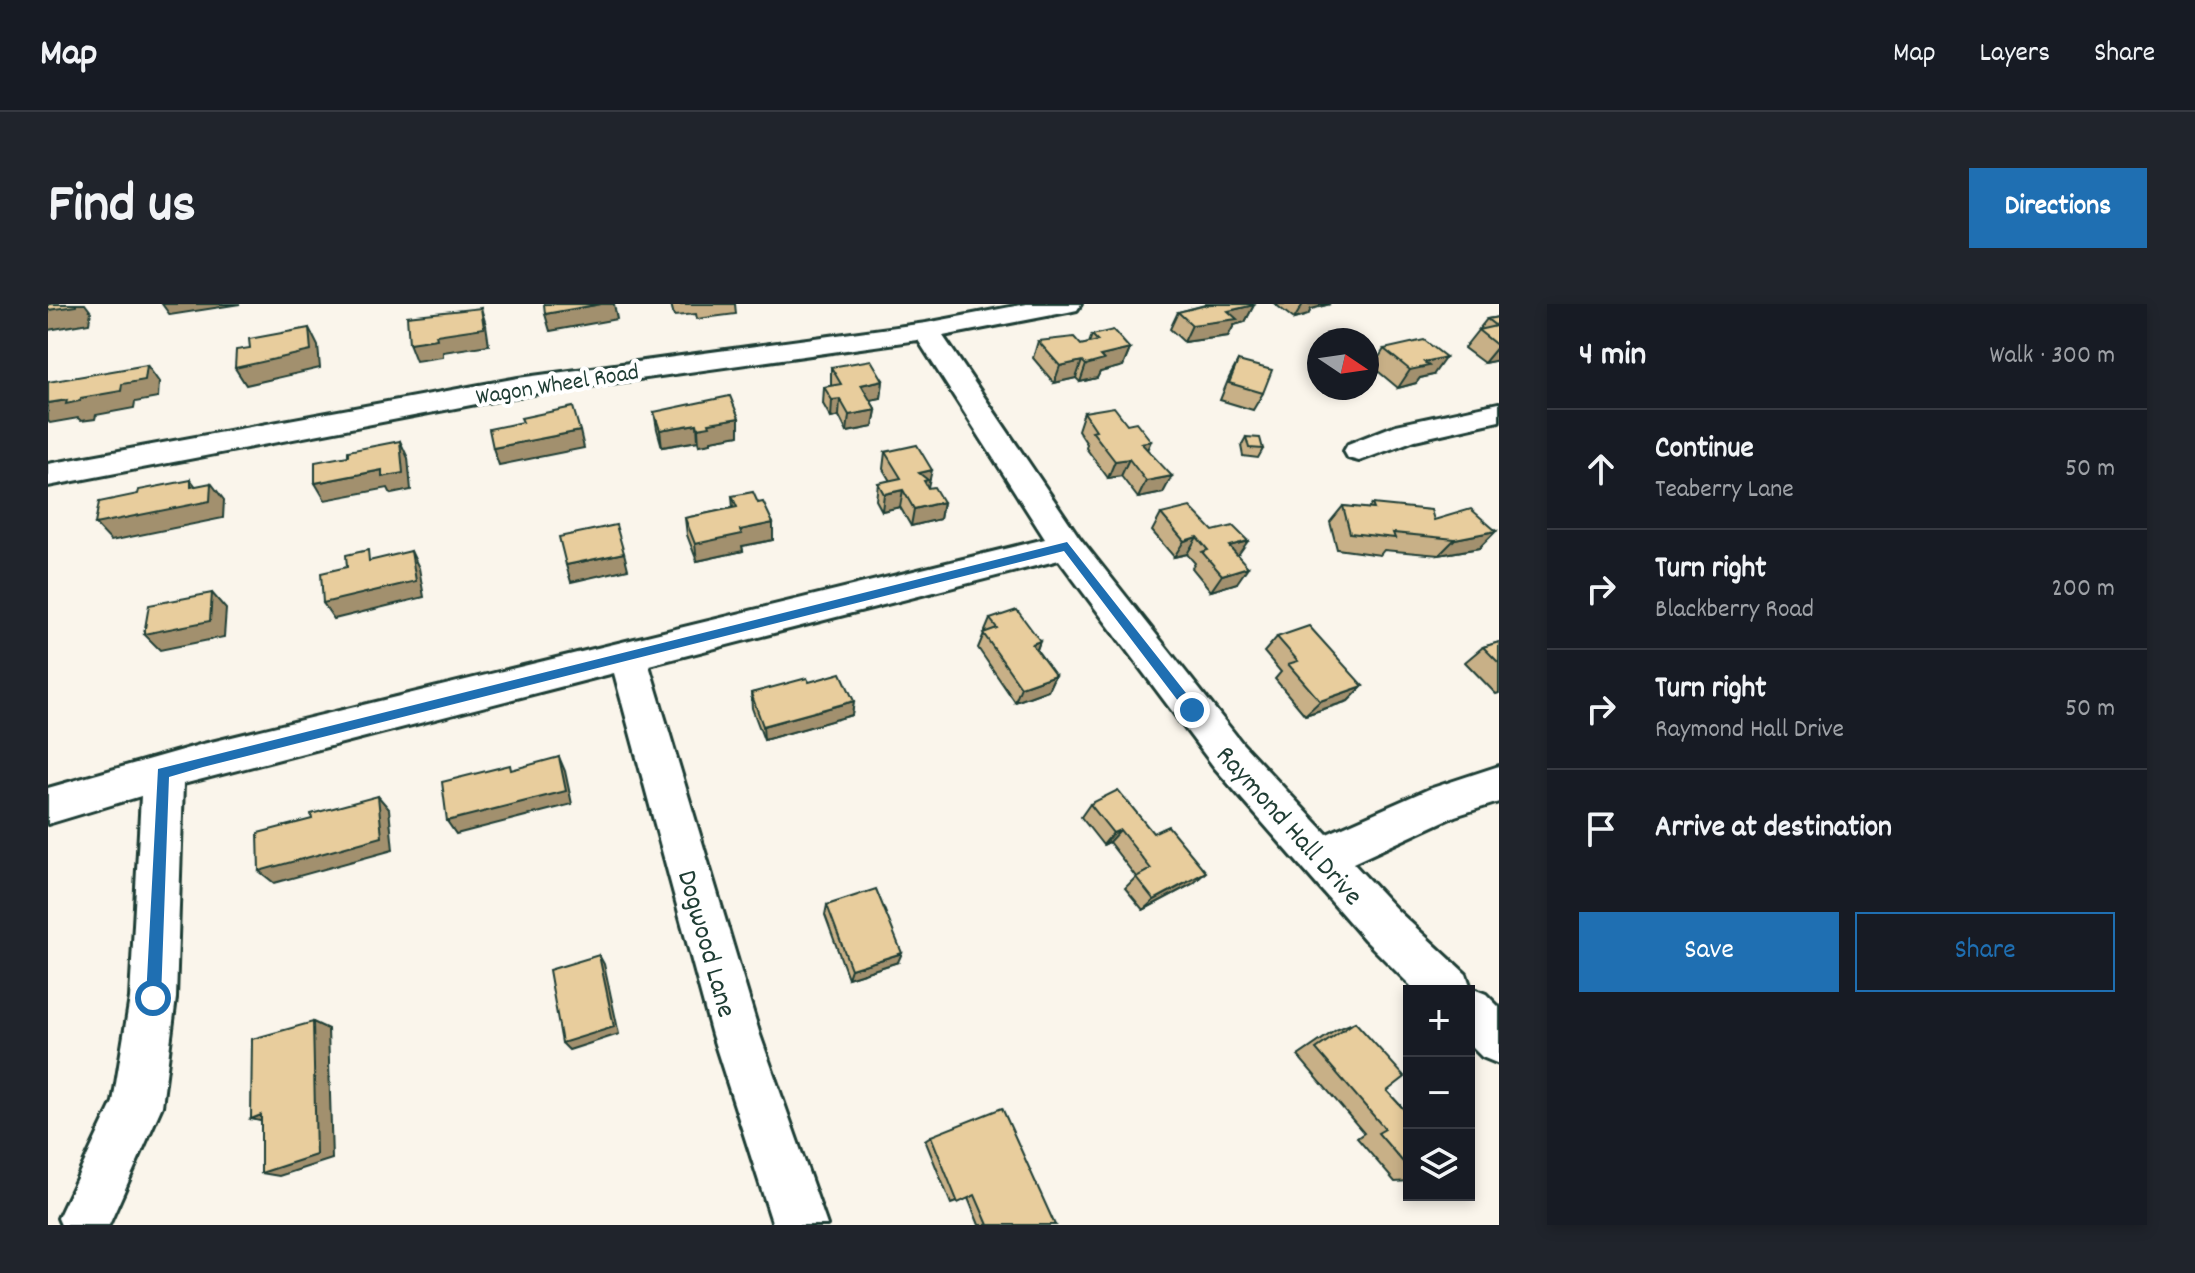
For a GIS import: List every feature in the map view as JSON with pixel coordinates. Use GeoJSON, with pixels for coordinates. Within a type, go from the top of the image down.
{"type":"FeatureCollection","features":[{"type":"Feature","properties":{"kind":"street","name":"Wagon Wheel Road"},"geometry":{"type":"LineString","coordinates":[[48,475],[518,387],[926,331],[1068,304]]}},
{"type":"Feature","properties":{"kind":"street","name":"Raymond Hall Drive"},"geometry":{"type":"LineString","coordinates":[[926,331],[1067,546],[1228,755],[1319,858],[1443,985]]}},
{"type":"Feature","properties":{"kind":"street"},"geometry":{"type":"LineString","coordinates":[[1359,451],[1407,432],[1499,412]]}},
{"type":"Feature","properties":{"kind":"street"},"geometry":{"type":"LineString","coordinates":[[48,806],[163,773],[1067,546]]}},
{"type":"Feature","properties":{"kind":"street","name":"Dogwood Lane"},"geometry":{"type":"LineString","coordinates":[[628,657],[736,1035],[800,1225]]}},
{"type":"Feature","properties":{"kind":"street"},"geometry":{"type":"LineString","coordinates":[[85,1218],[137,1106],[153,998],[163,773]]}},
{"type":"Feature","properties":{"kind":"street"},"geometry":{"type":"LineString","coordinates":[[1319,858],[1444,802],[1499,784]]}},
{"type":"Feature","properties":{"kind":"street"},"geometry":{"type":"LineString","coordinates":[[1475,1017],[1499,1040]]}},
{"type":"Feature","properties":{"kind":"building"},"geometry":{"type":"Polygon","coordinates":[[[48,304],[76,304],[76,306],[48,310],[48,304]]]}},
{"type":"Feature","properties":{"kind":"building"},"geometry":{"type":"Polygon","coordinates":[[[544,304],[601,304],[545,314],[544,304]]]}},
{"type":"Feature","properties":{"kind":"building"},"geometry":{"type":"Polygon","coordinates":[[[1211,304],[1254,305],[1228,311],[1237,319],[1192,325],[1178,312],[1211,304]]]}},
{"type":"Feature","properties":{"kind":"building"},"geometry":{"type":"Polygon","coordinates":[[[481,308],[484,328],[436,335],[437,339],[409,343],[407,316],[481,308]]]}},
{"type":"Feature","properties":{"kind":"building"},"geometry":{"type":"Polygon","coordinates":[[[1499,317],[1498,346],[1478,330],[1496,326],[1487,319],[1499,317]]]}},
{"type":"Feature","properties":{"kind":"building"},"geometry":{"type":"Polygon","coordinates":[[[309,328],[311,351],[235,368],[236,350],[250,348],[249,339],[309,328]]]}},
{"type":"Feature","properties":{"kind":"building"},"geometry":{"type":"Polygon","coordinates":[[[1113,330],[1130,349],[1100,356],[1104,360],[1086,365],[1082,361],[1060,366],[1038,341],[1074,337],[1081,345],[1098,341],[1092,335],[1113,330]]]}},
{"type":"Feature","properties":{"kind":"building"},"geometry":{"type":"Polygon","coordinates":[[[1424,340],[1446,357],[1424,362],[1429,366],[1410,370],[1384,349],[1424,340]]]}},
{"type":"Feature","properties":{"kind":"building"},"geometry":{"type":"Polygon","coordinates":[[[871,360],[883,380],[861,385],[876,410],[849,415],[840,399],[832,400],[824,387],[841,384],[831,367],[871,360]]]}},
{"type":"Feature","properties":{"kind":"building"},"geometry":{"type":"Polygon","coordinates":[[[1238,361],[1272,370],[1263,393],[1229,383],[1238,361]]]}},
{"type":"Feature","properties":{"kind":"building"},"geometry":{"type":"Polygon","coordinates":[[[147,365],[145,380],[122,384],[121,391],[66,404],[67,400],[48,403],[48,382],[147,365]]]}},
{"type":"Feature","properties":{"kind":"building"},"geometry":{"type":"Polygon","coordinates":[[[730,396],[739,418],[698,428],[697,424],[660,430],[654,412],[730,396]]]}},
{"type":"Feature","properties":{"kind":"building"},"geometry":{"type":"Polygon","coordinates":[[[573,407],[580,431],[493,448],[489,429],[523,422],[521,418],[573,407]]]}},
{"type":"Feature","properties":{"kind":"building"},"geometry":{"type":"Polygon","coordinates":[[[1114,407],[1127,424],[1136,422],[1151,441],[1141,443],[1172,476],[1146,481],[1129,459],[1115,461],[1092,431],[1096,430],[1084,412],[1114,407]]]}},
{"type":"Feature","properties":{"kind":"building"},"geometry":{"type":"Polygon","coordinates":[[[1246,437],[1260,438],[1263,449],[1249,448],[1246,437]]]}},
{"type":"Feature","properties":{"kind":"building"},"geometry":{"type":"Polygon","coordinates":[[[400,441],[403,473],[382,477],[382,470],[315,483],[315,462],[348,456],[348,451],[400,441]]]}},
{"type":"Feature","properties":{"kind":"building"},"geometry":{"type":"Polygon","coordinates":[[[917,445],[932,470],[919,473],[928,480],[924,481],[928,488],[934,487],[943,502],[914,509],[903,490],[884,494],[878,483],[901,478],[885,452],[917,445]]]}},
{"type":"Feature","properties":{"kind":"building"},"geometry":{"type":"Polygon","coordinates":[[[191,480],[191,487],[211,483],[210,501],[95,524],[99,502],[191,480]]]}},
{"type":"Feature","properties":{"kind":"building"},"geometry":{"type":"Polygon","coordinates":[[[753,492],[758,503],[763,502],[773,523],[740,530],[742,534],[695,544],[685,518],[737,507],[732,496],[753,492]]]}},
{"type":"Feature","properties":{"kind":"building"},"geometry":{"type":"Polygon","coordinates":[[[1372,504],[1431,510],[1434,520],[1471,509],[1496,531],[1455,539],[1393,533],[1395,538],[1350,533],[1343,506],[1374,509],[1372,504]]]}},
{"type":"Feature","properties":{"kind":"building"},"geometry":{"type":"Polygon","coordinates":[[[1190,507],[1213,531],[1233,526],[1248,541],[1229,546],[1248,567],[1222,575],[1202,552],[1208,550],[1197,537],[1184,541],[1161,514],[1190,507]]]}},
{"type":"Feature","properties":{"kind":"building"},"geometry":{"type":"Polygon","coordinates":[[[616,525],[624,553],[566,565],[559,537],[616,525]]]}},
{"type":"Feature","properties":{"kind":"building"},"geometry":{"type":"Polygon","coordinates":[[[368,550],[369,561],[411,551],[416,581],[323,603],[321,573],[347,567],[346,555],[368,550]]]}},
{"type":"Feature","properties":{"kind":"building"},"geometry":{"type":"Polygon","coordinates":[[[212,593],[210,621],[144,634],[149,605],[212,593]]]}},
{"type":"Feature","properties":{"kind":"building"},"geometry":{"type":"Polygon","coordinates":[[[1017,610],[1040,641],[1032,644],[1055,675],[1021,687],[983,633],[997,628],[990,619],[1017,610]]]}},
{"type":"Feature","properties":{"kind":"building"},"geometry":{"type":"Polygon","coordinates":[[[1309,626],[1363,686],[1320,701],[1288,664],[1298,661],[1277,637],[1309,626]]]}},
{"type":"Feature","properties":{"kind":"building"},"geometry":{"type":"Polygon","coordinates":[[[1499,642],[1499,663],[1483,647],[1499,642]]]}},
{"type":"Feature","properties":{"kind":"building"},"geometry":{"type":"Polygon","coordinates":[[[841,673],[854,701],[763,726],[751,693],[807,678],[809,682],[841,673]]]}},
{"type":"Feature","properties":{"kind":"building"},"geometry":{"type":"Polygon","coordinates":[[[559,757],[566,791],[447,821],[442,782],[510,765],[511,770],[559,757]]]}},
{"type":"Feature","properties":{"kind":"building"},"geometry":{"type":"Polygon","coordinates":[[[1118,790],[1153,833],[1168,826],[1206,872],[1154,900],[1136,877],[1151,869],[1120,830],[1113,833],[1090,804],[1118,790]]]}},
{"type":"Feature","properties":{"kind":"building"},"geometry":{"type":"Polygon","coordinates":[[[378,796],[382,837],[259,871],[258,833],[312,819],[311,814],[378,796]]]}},
{"type":"Feature","properties":{"kind":"building"},"geometry":{"type":"Polygon","coordinates":[[[876,889],[902,953],[851,969],[827,905],[876,889]]]}},
{"type":"Feature","properties":{"kind":"building"},"geometry":{"type":"Polygon","coordinates":[[[599,955],[614,1027],[562,1043],[549,970],[599,955]]]}},
{"type":"Feature","properties":{"kind":"building"},"geometry":{"type":"Polygon","coordinates":[[[313,1022],[316,1155],[261,1173],[261,1115],[251,1119],[252,1039],[313,1022]]]}},
{"type":"Feature","properties":{"kind":"building"},"geometry":{"type":"Polygon","coordinates":[[[1355,1022],[1403,1075],[1403,1079],[1387,1091],[1403,1108],[1403,1162],[1378,1133],[1385,1129],[1316,1049],[1355,1022]]]}},
{"type":"Feature","properties":{"kind":"building"},"geometry":{"type":"Polygon","coordinates":[[[1002,1108],[1055,1225],[988,1225],[975,1195],[958,1203],[931,1136],[1002,1108]]]}},
{"type":"Feature","properties":{"kind":"route"},"geometry":{"type":"LineString","coordinates":[[153,998],[163,773],[203,761],[1067,546],[1192,710]]}}]}
